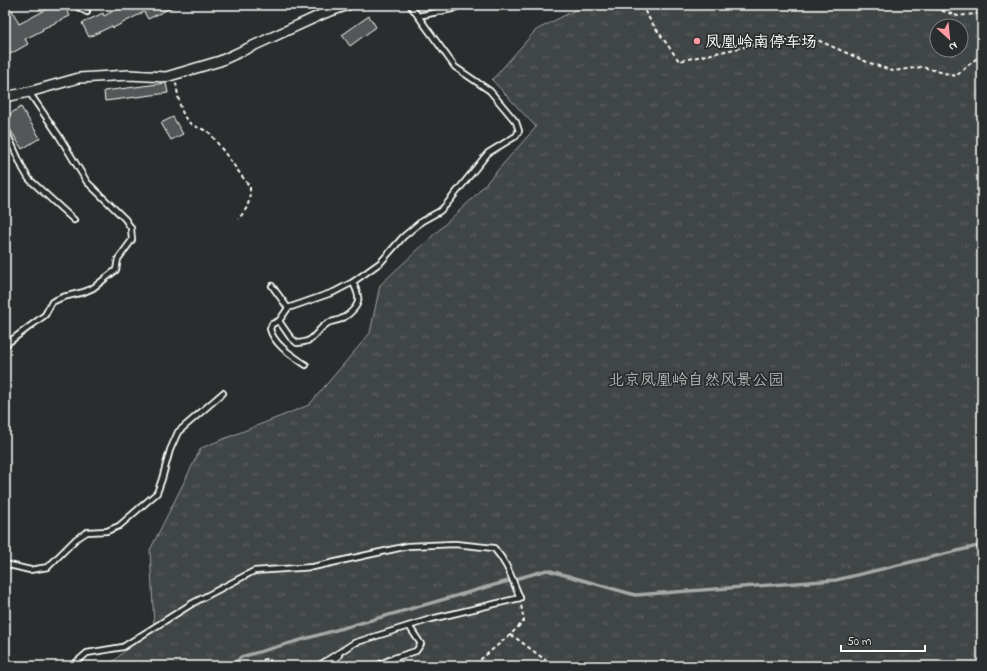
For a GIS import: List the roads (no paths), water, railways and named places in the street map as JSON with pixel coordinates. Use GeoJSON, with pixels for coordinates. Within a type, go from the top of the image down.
{"type":"FeatureCollection","features":[{"type":"Feature","properties":{"kind":"street"},"geometry":{"type":"LineString","coordinates":[[325,13],[332,5]]}},
{"type":"Feature","properties":{"kind":"street"},"geometry":{"type":"LineString","coordinates":[[5,97],[79,78],[129,75],[166,77],[174,75],[220,61],[325,13],[348,5]]}},
{"type":"Feature","properties":{"kind":"lane"},"geometry":{"type":"LineString","coordinates":[[74,5],[87,12]]}},
{"type":"Feature","properties":{"kind":"lane"},"geometry":{"type":"LineString","coordinates":[[306,366],[277,342],[271,334],[270,329],[272,324],[279,321],[288,308],[334,292],[352,282],[381,262],[403,237],[422,221],[443,208],[488,153],[516,136],[519,131],[516,122],[490,91],[455,67],[410,5]]}},
{"type":"Feature","properties":{"kind":"lane"},"geometry":{"type":"LineString","coordinates":[[418,16],[452,9],[461,5]]}},
{"type":"Feature","properties":{"kind":"lane"},"geometry":{"type":"LineString","coordinates":[[5,345],[45,314],[52,302],[63,297],[88,290],[116,270],[118,259],[132,240],[131,228],[125,219],[87,182],[59,136],[29,92]]}},
{"type":"Feature","properties":{"kind":"lane"},"geometry":{"type":"LineString","coordinates":[[5,129],[29,179],[74,220]]}},
{"type":"Feature","properties":{"kind":"lane"},"geometry":{"type":"LineString","coordinates":[[279,321],[290,337],[297,343],[306,342],[313,338],[328,323],[342,319],[358,304],[358,296],[352,282]]}},
{"type":"Feature","properties":{"kind":"lane"},"geometry":{"type":"LineString","coordinates":[[272,286],[288,308]]}},
{"type":"Feature","properties":{"kind":"lane"},"geometry":{"type":"LineString","coordinates":[[5,564],[30,570],[48,567],[76,539],[87,532],[107,531],[119,526],[157,493],[170,450],[178,432],[223,393]]}},
{"type":"Feature","properties":{"kind":"lane"},"geometry":{"type":"LineString","coordinates":[[72,666],[87,653],[123,647],[193,603],[254,572],[313,567],[408,546],[455,544],[494,548],[511,572],[520,598],[432,619],[354,643],[318,666]]}},
{"type":"Feature","properties":{"kind":"lane"},"geometry":{"type":"LineString","coordinates":[[376,666],[416,651],[420,644],[409,626]]}},
{"type":"Feature","properties":{"kind":"lane"},"geometry":{"type":"LineString","coordinates":[[330,666],[344,650]]}},
{"type":"Feature","properties":{"kind":"waterway"},"geometry":{"type":"LineString","coordinates":[[232,666],[241,657],[547,570],[635,595],[836,580],[982,545]]}},
{"type":"Feature","properties":{"kind":"place","name":"凤凰岭南停车场"},"geometry":{"type":"Point","coordinates":[697,41]}},
{"type":"Feature","properties":{"kind":"park label","name":"北京凤凰岭自然风景公园"},"geometry":{"type":"Point","coordinates":[696,379]}}]}
